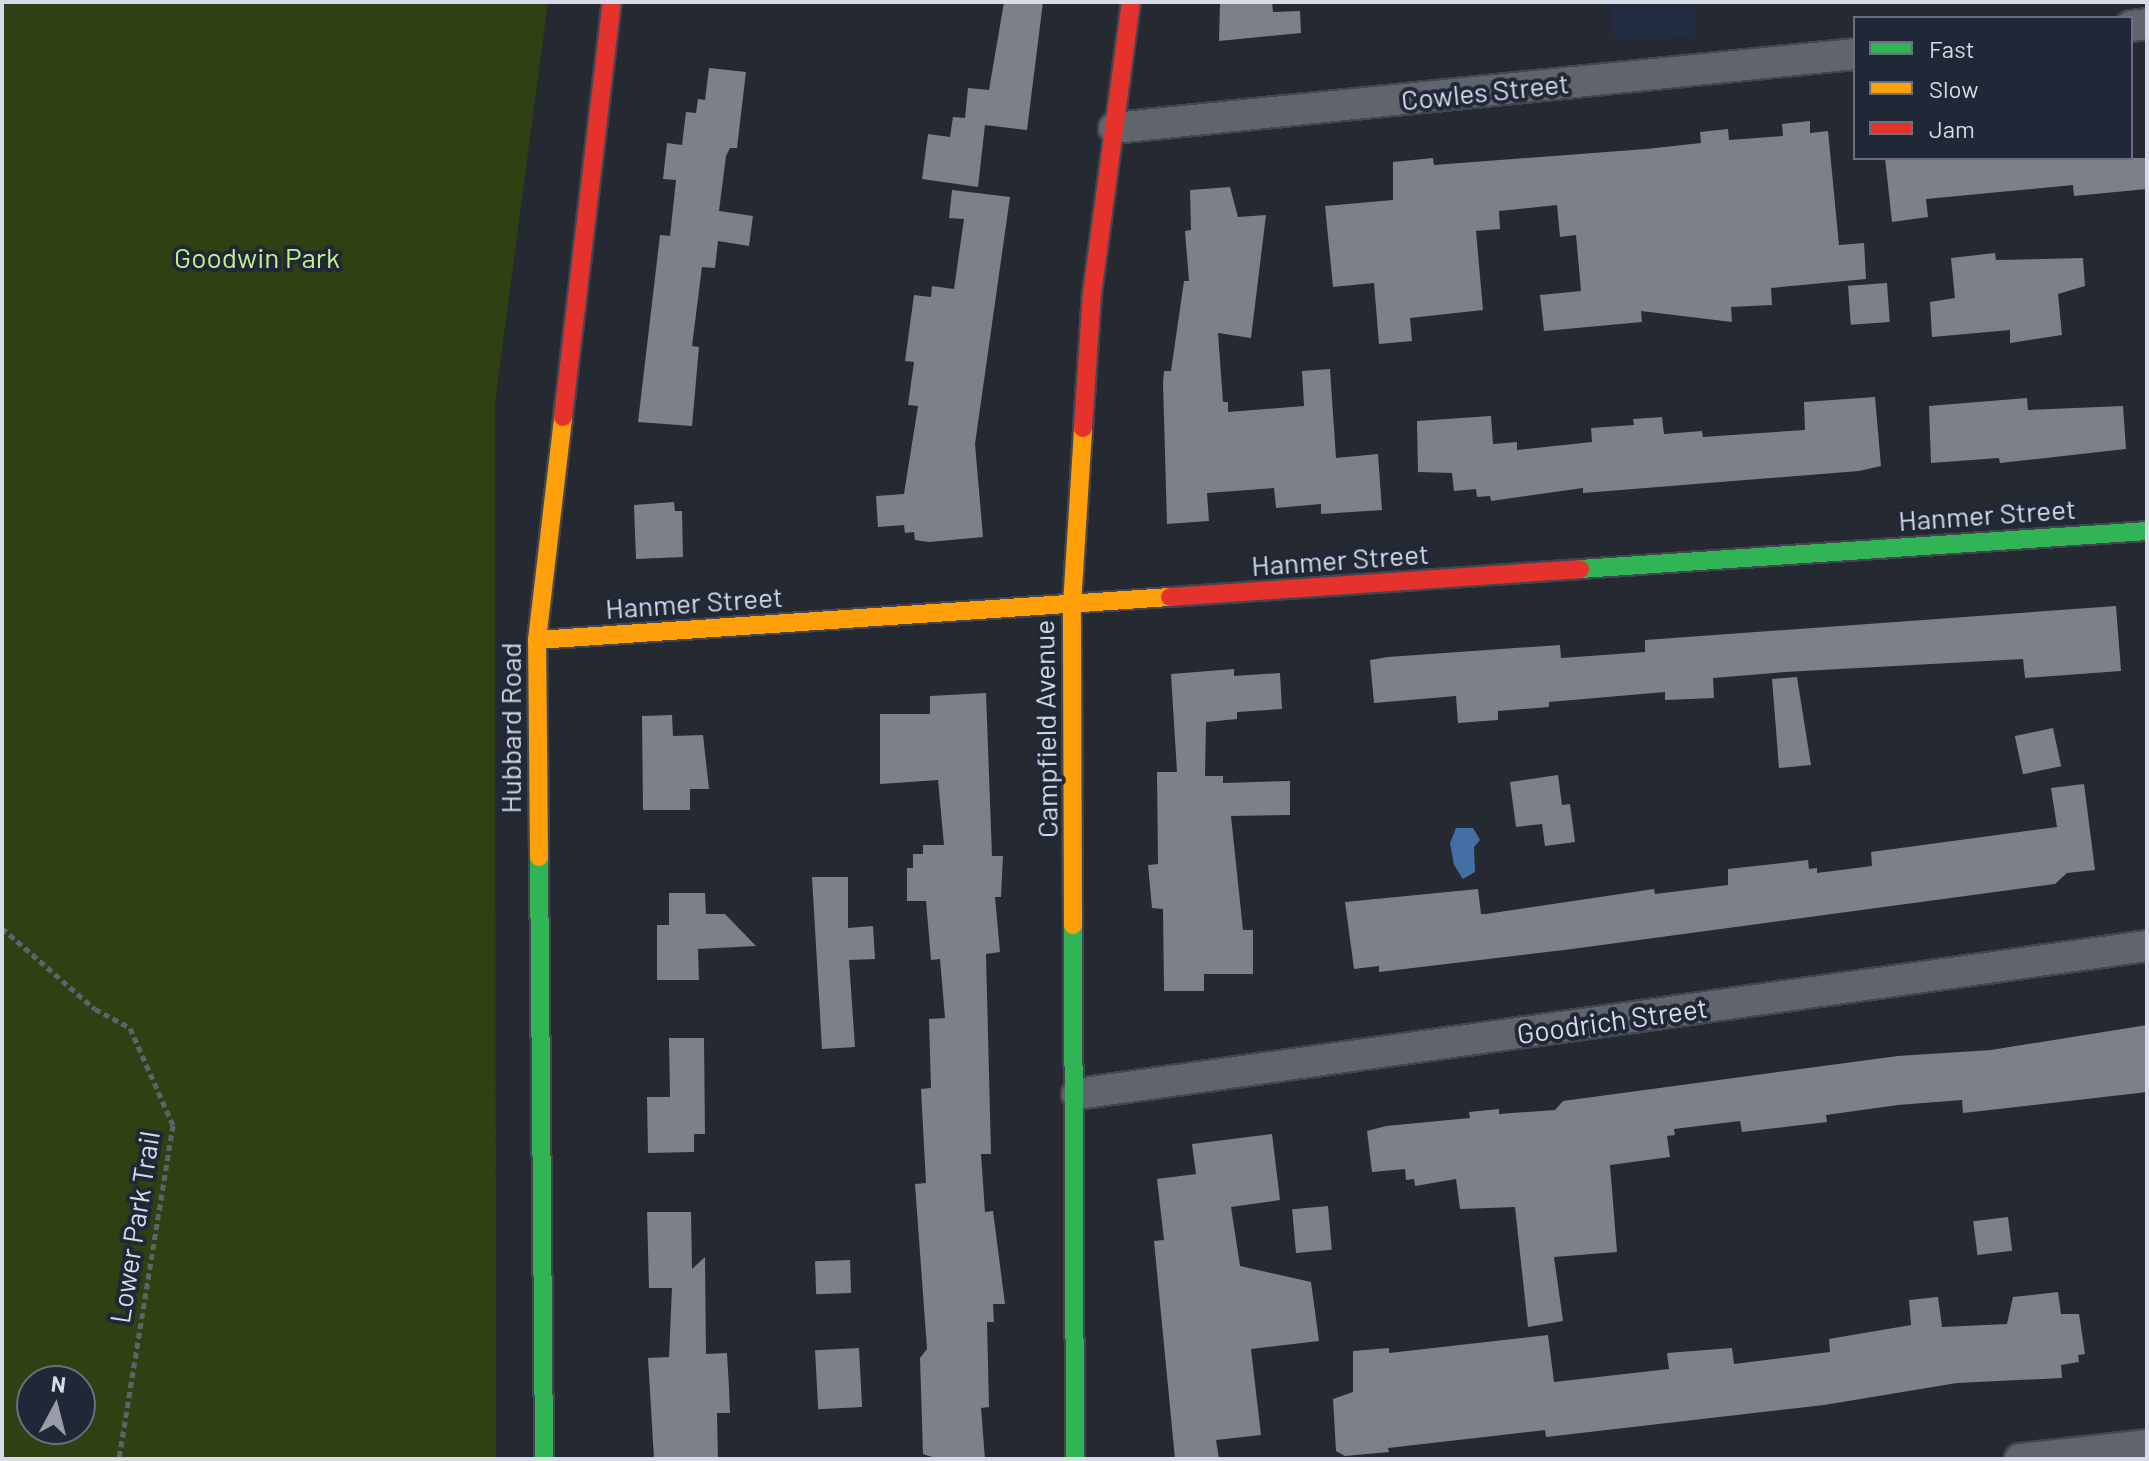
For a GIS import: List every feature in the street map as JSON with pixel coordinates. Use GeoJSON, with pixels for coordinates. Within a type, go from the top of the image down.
{"type":"FeatureCollection","features":[{"type":"Feature","properties":{"kind":"street","name":"Hubbard Road"},"geometry":{"type":"LineString","coordinates":[[544,1459],[537,640],[612,2]]}},
{"type":"Feature","properties":{"kind":"street","name":"Campfield Avenue"},"geometry":{"type":"LineString","coordinates":[[1075,1459],[1077,1094],[1072,605],[1092,294],[1131,2]]}},
{"type":"Feature","properties":{"kind":"street","name":"Cowles Street"},"geometry":{"type":"LineString","coordinates":[[1114,128],[1853,54]]}},
{"type":"Feature","properties":{"kind":"street","name":"Hanmer Street"},"geometry":{"type":"LineString","coordinates":[[537,640],[2147,531]]}},
{"type":"Feature","properties":{"kind":"street","name":"Goodrich Street"},"geometry":{"type":"LineString","coordinates":[[1077,1094],[2147,946]]}},
{"type":"Feature","properties":{"kind":"street"},"geometry":{"type":"LineString","coordinates":[[2020,1459],[2147,1445]]}},
{"type":"Feature","properties":{"kind":"path","name":"Lower Park Trail"},"geometry":{"type":"LineString","coordinates":[[2,928],[95,1009],[130,1028],[173,1125],[119,1459]]}},
{"type":"Feature","properties":{"kind":"shaded area"},"geometry":{"type":"Polygon","coordinates":[[[1611,2],[1695,2],[1698,35],[1614,42],[1611,2]]]}},
{"type":"Feature","properties":{"kind":"green space","name":"Goodwin Park"},"geometry":{"type":"Polygon","coordinates":[[[2,2],[548,2],[495,402],[496,1459],[2,1459],[2,2]]]}},
{"type":"Feature","properties":{"kind":"water"},"geometry":{"type":"Polygon","coordinates":[[[1456,828],[1473,828],[1480,840],[1474,847],[1475,872],[1463,879],[1454,865],[1450,843],[1456,828]]]}},
{"type":"Feature","properties":{"kind":"building"},"geometry":{"type":"Polygon","coordinates":[[[1004,2],[1043,2],[1027,130],[985,125],[978,187],[922,179],[928,134],[950,137],[953,117],[965,118],[968,88],[989,90],[1004,2]]]}},
{"type":"Feature","properties":{"kind":"building"},"geometry":{"type":"Polygon","coordinates":[[[1220,2],[1272,2],[1273,12],[1300,11],[1301,33],[1219,41],[1220,2]]]}},
{"type":"Feature","properties":{"kind":"building"},"geometry":{"type":"Polygon","coordinates":[[[709,68],[746,72],[737,148],[730,148],[726,156],[719,211],[753,216],[749,246],[718,241],[715,268],[702,267],[692,346],[699,347],[692,426],[638,422],[660,235],[670,236],[676,180],[663,179],[667,143],[682,145],[686,112],[696,113],[698,99],[705,100],[709,68]]]}},
{"type":"Feature","properties":{"kind":"building"},"geometry":{"type":"Polygon","coordinates":[[[1810,121],[1810,133],[1828,131],[1839,245],[1864,243],[1866,279],[1771,288],[1772,305],[1731,307],[1732,322],[1641,311],[1642,322],[1544,331],[1540,295],[1581,291],[1576,235],[1560,237],[1557,205],[1499,211],[1500,229],[1476,231],[1483,310],[1410,318],[1412,341],[1379,344],[1374,283],[1333,287],[1325,206],[1393,200],[1393,162],[1433,158],[1434,165],[1646,149],[1701,143],[1700,132],[1728,129],[1729,140],[1783,136],[1782,124],[1810,121]]]}},
{"type":"Feature","properties":{"kind":"building"},"geometry":{"type":"Polygon","coordinates":[[[2147,158],[2147,189],[2074,196],[2073,185],[1926,199],[1928,217],[1892,222],[1885,160],[2147,158]]]}},
{"type":"Feature","properties":{"kind":"building"},"geometry":{"type":"Polygon","coordinates":[[[1230,187],[1238,217],[1266,215],[1251,338],[1218,333],[1223,402],[1228,402],[1228,412],[1304,406],[1302,371],[1330,369],[1336,458],[1378,454],[1382,510],[1321,514],[1321,504],[1276,508],[1274,488],[1207,493],[1209,521],[1167,524],[1163,383],[1164,371],[1171,371],[1184,281],[1189,281],[1185,231],[1191,230],[1190,190],[1230,187]]]}},
{"type":"Feature","properties":{"kind":"building"},"geometry":{"type":"Polygon","coordinates":[[[952,190],[1010,197],[975,444],[983,537],[929,542],[915,540],[914,532],[905,533],[904,525],[878,527],[876,496],[904,494],[918,406],[908,405],[914,362],[905,361],[914,295],[931,297],[932,286],[954,289],[964,219],[949,218],[952,190]]]}},
{"type":"Feature","properties":{"kind":"building"},"geometry":{"type":"Polygon","coordinates":[[[1995,253],[1996,260],[2083,258],[2085,286],[2058,294],[2062,335],[2010,343],[2010,330],[1932,337],[1930,302],[1955,298],[1951,258],[1995,253]]]}},
{"type":"Feature","properties":{"kind":"building"},"geometry":{"type":"Polygon","coordinates":[[[1887,283],[1890,322],[1851,325],[1848,286],[1887,283]]]}},
{"type":"Feature","properties":{"kind":"building"},"geometry":{"type":"Polygon","coordinates":[[[1875,397],[1881,466],[1859,471],[1583,493],[1583,488],[1491,501],[1490,496],[1477,497],[1476,489],[1454,491],[1452,473],[1418,472],[1417,421],[1491,416],[1493,444],[1517,442],[1517,450],[1592,442],[1591,428],[1634,425],[1633,419],[1662,417],[1664,434],[1702,431],[1703,437],[1805,430],[1804,402],[1875,397]]]}},
{"type":"Feature","properties":{"kind":"building"},"geometry":{"type":"Polygon","coordinates":[[[2027,398],[2028,410],[2123,406],[2126,449],[2000,463],[1999,458],[1931,463],[1929,406],[2027,398]]]}},
{"type":"Feature","properties":{"kind":"building"},"geometry":{"type":"Polygon","coordinates":[[[674,502],[675,511],[682,511],[683,557],[636,559],[634,505],[674,502]]]}},
{"type":"Feature","properties":{"kind":"building"},"geometry":{"type":"Polygon","coordinates":[[[2116,606],[2121,671],[2025,678],[2023,659],[1785,672],[1713,678],[1714,698],[1665,700],[1665,692],[1549,702],[1549,707],[1498,711],[1498,720],[1458,723],[1456,696],[1374,703],[1370,660],[1388,657],[1560,645],[1561,658],[1645,652],[1645,640],[2116,606]]]}},
{"type":"Feature","properties":{"kind":"building"},"geometry":{"type":"Polygon","coordinates":[[[1234,669],[1234,676],[1280,673],[1282,709],[1237,712],[1237,719],[1206,722],[1205,776],[1223,776],[1223,783],[1290,781],[1290,815],[1231,816],[1243,930],[1253,930],[1253,974],[1204,974],[1204,991],[1164,991],[1163,909],[1152,908],[1148,865],[1158,864],[1157,772],[1177,772],[1171,674],[1234,669]]]}},
{"type":"Feature","properties":{"kind":"building"},"geometry":{"type":"Polygon","coordinates":[[[1797,677],[1811,765],[1779,768],[1772,679],[1797,677]]]}},
{"type":"Feature","properties":{"kind":"building"},"geometry":{"type":"Polygon","coordinates":[[[986,693],[992,856],[1003,856],[1001,897],[995,897],[1000,952],[986,954],[991,1154],[981,1154],[985,1212],[993,1211],[1005,1304],[993,1304],[994,1322],[987,1322],[989,1407],[981,1408],[985,1459],[938,1459],[923,1454],[920,1358],[927,1349],[915,1184],[926,1183],[921,1089],[931,1088],[929,1019],[945,1018],[940,959],[931,960],[926,901],[907,901],[907,868],[913,868],[913,854],[923,854],[923,845],[944,845],[938,780],[880,784],[880,714],[930,714],[930,696],[986,693]]]}},
{"type":"Feature","properties":{"kind":"building"},"geometry":{"type":"Polygon","coordinates":[[[672,715],[673,736],[703,735],[709,789],[690,789],[690,810],[643,810],[642,716],[672,715]]]}},
{"type":"Feature","properties":{"kind":"building"},"geometry":{"type":"Polygon","coordinates":[[[2053,728],[2061,766],[2023,774],[2015,736],[2053,728]]]}},
{"type":"Feature","properties":{"kind":"building"},"geometry":{"type":"Polygon","coordinates":[[[1558,775],[1562,805],[1570,804],[1575,842],[1545,846],[1542,824],[1516,827],[1510,782],[1558,775]]]}},
{"type":"Feature","properties":{"kind":"building"},"geometry":{"type":"Polygon","coordinates":[[[2084,784],[2095,870],[2067,873],[2055,884],[1572,949],[1379,972],[1379,966],[1354,969],[1345,902],[1478,889],[1481,914],[1486,914],[1654,889],[1655,894],[1728,885],[1728,869],[1808,860],[1809,869],[1817,868],[1817,873],[1872,866],[1871,852],[2057,827],[2051,788],[2084,784]]]}},
{"type":"Feature","properties":{"kind":"building"},"geometry":{"type":"Polygon","coordinates":[[[812,877],[848,877],[848,928],[873,926],[875,959],[849,960],[855,1047],[822,1049],[812,877]]]}},
{"type":"Feature","properties":{"kind":"building"},"geometry":{"type":"Polygon","coordinates":[[[669,893],[705,893],[706,914],[725,914],[756,946],[698,949],[699,980],[657,980],[657,925],[669,925],[669,893]]]}},
{"type":"Feature","properties":{"kind":"building"},"geometry":{"type":"Polygon","coordinates":[[[2147,1025],[2147,1092],[1963,1113],[1962,1100],[1898,1105],[1826,1115],[1827,1122],[1742,1132],[1740,1121],[1674,1129],[1675,1135],[1667,1136],[1670,1157],[1610,1165],[1617,1252],[1554,1257],[1563,1321],[1528,1327],[1515,1207],[1460,1209],[1456,1179],[1415,1186],[1414,1179],[1406,1180],[1405,1169],[1372,1172],[1367,1131],[1386,1126],[1470,1118],[1469,1112],[1499,1109],[1499,1114],[1555,1110],[1563,1101],[1898,1056],[1991,1050],[2147,1025]]]}},
{"type":"Feature","properties":{"kind":"building"},"geometry":{"type":"Polygon","coordinates":[[[669,1038],[704,1038],[705,1134],[694,1134],[694,1152],[648,1153],[647,1097],[670,1097],[669,1038]]]}},
{"type":"Feature","properties":{"kind":"building"},"geometry":{"type":"Polygon","coordinates":[[[1272,1134],[1280,1200],[1231,1207],[1240,1266],[1311,1282],[1319,1341],[1251,1349],[1261,1435],[1216,1440],[1219,1459],[1175,1459],[1154,1241],[1164,1240],[1157,1179],[1196,1174],[1192,1144],[1272,1134]]]}},
{"type":"Feature","properties":{"kind":"building"},"geometry":{"type":"Polygon","coordinates":[[[1328,1206],[1332,1250],[1296,1253],[1292,1209],[1328,1206]]]}},
{"type":"Feature","properties":{"kind":"building"},"geometry":{"type":"Polygon","coordinates":[[[647,1212],[691,1212],[692,1269],[705,1257],[706,1354],[727,1353],[730,1413],[717,1413],[718,1459],[654,1459],[648,1358],[669,1357],[672,1288],[649,1288],[647,1212]]]}},
{"type":"Feature","properties":{"kind":"building"},"geometry":{"type":"Polygon","coordinates":[[[2008,1217],[2012,1251],[1977,1255],[1973,1221],[2008,1217]]]}},
{"type":"Feature","properties":{"kind":"building"},"geometry":{"type":"Polygon","coordinates":[[[850,1260],[851,1293],[816,1294],[815,1261],[850,1260]]]}},
{"type":"Feature","properties":{"kind":"building"},"geometry":{"type":"Polygon","coordinates":[[[2058,1292],[2061,1314],[2079,1314],[2085,1354],[2078,1355],[2079,1362],[2061,1365],[2062,1378],[1957,1383],[1824,1405],[1546,1437],[1545,1430],[1388,1448],[1389,1452],[1345,1456],[1336,1451],[1333,1399],[1353,1392],[1353,1351],[1389,1348],[1389,1353],[1548,1335],[1554,1382],[1669,1369],[1667,1353],[1732,1348],[1734,1364],[1830,1352],[1829,1339],[1911,1325],[1909,1300],[1938,1297],[1942,1327],[2007,1324],[2013,1297],[2058,1292]]]}},
{"type":"Feature","properties":{"kind":"building"},"geometry":{"type":"Polygon","coordinates":[[[859,1348],[862,1407],[818,1409],[815,1350],[859,1348]]]}},
{"type":"Feature","properties":{"kind":"traffic: fast"},"geometry":{"type":"LineString","coordinates":[[1580,569],[2147,531]]}},
{"type":"Feature","properties":{"kind":"traffic: fast"},"geometry":{"type":"LineString","coordinates":[[539,857],[544,1459]]}},
{"type":"Feature","properties":{"kind":"traffic: fast"},"geometry":{"type":"LineString","coordinates":[[1073,925],[1075,1459]]}},
{"type":"Feature","properties":{"kind":"traffic: slow"},"geometry":{"type":"LineString","coordinates":[[539,857],[537,640],[563,417]]}},
{"type":"Feature","properties":{"kind":"traffic: slow"},"geometry":{"type":"LineString","coordinates":[[1073,925],[1072,605],[1083,428]]}},
{"type":"Feature","properties":{"kind":"traffic: slow"},"geometry":{"type":"LineString","coordinates":[[537,640],[1170,597]]}},
{"type":"Feature","properties":{"kind":"traffic: jam"},"geometry":{"type":"LineString","coordinates":[[563,417],[612,2]]}},
{"type":"Feature","properties":{"kind":"traffic: jam"},"geometry":{"type":"LineString","coordinates":[[1083,428],[1092,294],[1131,2]]}},
{"type":"Feature","properties":{"kind":"traffic: jam"},"geometry":{"type":"LineString","coordinates":[[1170,597],[1580,569]]}}]}
